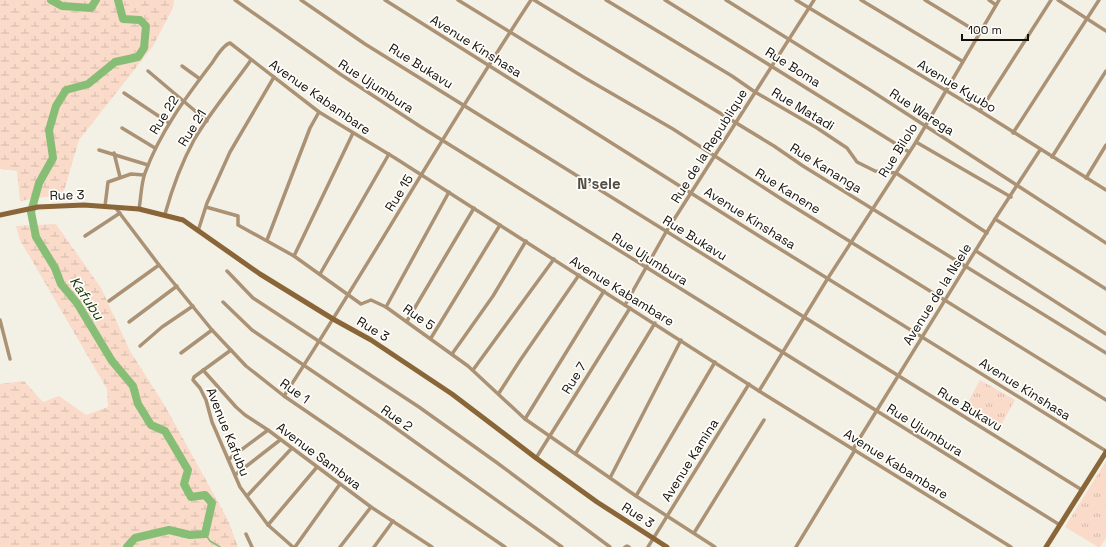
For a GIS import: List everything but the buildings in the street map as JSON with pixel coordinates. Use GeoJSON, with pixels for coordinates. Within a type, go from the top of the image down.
{"type":"FeatureCollection","features":[{"type":"Feature","properties":{"kind":"street","name":"Rue Ujumbura"},"geometry":{"type":"LineString","coordinates":[[235,0],[340,74],[442,140],[876,412],[1060,525]]}},
{"type":"Feature","properties":{"kind":"street","name":"Rue Bukavu"},"geometry":{"type":"LineString","coordinates":[[300,0],[365,44],[465,105],[897,377],[1082,490]]}},
{"type":"Feature","properties":{"kind":"street","name":"Avenue Kinshasa"},"geometry":{"type":"LineString","coordinates":[[385,0],[692,194],[1106,452]]}},
{"type":"Feature","properties":{"kind":"street","name":"Rue Kanene"},"geometry":{"type":"LineString","coordinates":[[458,0],[510,33],[673,129],[715,157],[945,301],[1106,400]]}},
{"type":"Feature","properties":{"kind":"street","name":"Rue 15"},"geometry":{"type":"LineString","coordinates":[[284,396],[422,175],[442,140],[531,0]]}},
{"type":"Feature","properties":{"kind":"street","name":"Rue Kananga"},"geometry":{"type":"LineString","coordinates":[[534,0],[1106,354]]}},
{"type":"Feature","properties":{"kind":"street","name":"Rue Matadi"},"geometry":{"type":"LineString","coordinates":[[606,0],[821,131],[847,148],[857,162],[871,170],[896,173],[987,233]]}},
{"type":"Feature","properties":{"kind":"street","name":"Rue Boma"},"geometry":{"type":"LineString","coordinates":[[665,0],[772,65],[909,152]]}},
{"type":"Feature","properties":{"kind":"street","name":"Rue Warega"},"geometry":{"type":"LineString","coordinates":[[726,0],[789,38],[925,127],[1019,185],[1106,243]]}},
{"type":"Feature","properties":{"kind":"street","name":"Avenue Kyubo"},"geometry":{"type":"LineString","coordinates":[[796,0],[1106,190]]}},
{"type":"Feature","properties":{"kind":"street","name":"Rue de la Republique"},"geometry":{"type":"LineString","coordinates":[[625,305],[666,232],[692,194],[814,0]]}},
{"type":"Feature","properties":{"kind":"street"},"geometry":{"type":"LineString","coordinates":[[861,0],[962,61]]}},
{"type":"Feature","properties":{"kind":"street"},"geometry":{"type":"LineString","coordinates":[[925,0],[979,33]]}},
{"type":"Feature","properties":{"kind":"street"},"geometry":{"type":"LineString","coordinates":[[989,0],[996,4]]}},
{"type":"Feature","properties":{"kind":"street","name":"Rue Bilolo"},"geometry":{"type":"LineString","coordinates":[[759,390],[828,278],[916,142],[999,0]]}},
{"type":"Feature","properties":{"kind":"street"},"geometry":{"type":"LineString","coordinates":[[980,112],[1051,0]]}},
{"type":"Feature","properties":{"kind":"street"},"geometry":{"type":"LineString","coordinates":[[1058,0],[1106,31]]}},
{"type":"Feature","properties":{"kind":"street"},"geometry":{"type":"LineString","coordinates":[[1013,133],[1099,0]]}},
{"type":"Feature","properties":{"kind":"street","name":"Avenue Kabambare"},"geometry":{"type":"LineString","coordinates":[[229,43],[319,112],[389,154],[749,384],[1011,547]]}},
{"type":"Feature","properties":{"kind":"street","name":"Rue 22"},"geometry":{"type":"LineString","coordinates":[[139,209],[144,175],[155,148],[169,123],[200,79],[229,43]]}},
{"type":"Feature","properties":{"kind":"street","name":"Rue 21"},"geometry":{"type":"LineString","coordinates":[[164,214],[183,162],[207,121],[251,60]]}},
{"type":"Feature","properties":{"kind":"street"},"geometry":{"type":"LineString","coordinates":[[182,66],[200,79]]}},
{"type":"Feature","properties":{"kind":"street"},"geometry":{"type":"LineString","coordinates":[[148,71],[207,121]]}},
{"type":"Feature","properties":{"kind":"street"},"geometry":{"type":"LineString","coordinates":[[1052,157],[1106,71]]}},
{"type":"Feature","properties":{"kind":"street"},"geometry":{"type":"LineString","coordinates":[[198,231],[206,207],[238,136],[274,77]]}},
{"type":"Feature","properties":{"kind":"street"},"geometry":{"type":"LineString","coordinates":[[124,93],[169,123]]}},
{"type":"Feature","properties":{"kind":"street"},"geometry":{"type":"LineString","coordinates":[[267,240],[310,128],[319,112]]}},
{"type":"Feature","properties":{"kind":"street"},"geometry":{"type":"LineString","coordinates":[[122,128],[155,148]]}},
{"type":"Feature","properties":{"kind":"street"},"geometry":{"type":"LineString","coordinates":[[294,256],[353,133]]}},
{"type":"Feature","properties":{"kind":"street"},"geometry":{"type":"LineString","coordinates":[[916,142],[1011,197]]}},
{"type":"Feature","properties":{"kind":"street"},"geometry":{"type":"LineString","coordinates":[[1086,178],[1106,145]]}},
{"type":"Feature","properties":{"kind":"street"},"geometry":{"type":"LineString","coordinates":[[100,150],[114,153],[148,165]]}},
{"type":"Feature","properties":{"kind":"street","name":"Avenue de la Nsele"},"geometry":{"type":"LineString","coordinates":[[796,547],[897,377],[995,219],[1019,185],[1040,150]]}},
{"type":"Feature","properties":{"kind":"street"},"geometry":{"type":"LineString","coordinates":[[114,153],[120,177]]}},
{"type":"Feature","properties":{"kind":"street"},"geometry":{"type":"LineString","coordinates":[[320,274],[389,154]]}},
{"type":"Feature","properties":{"kind":"street"},"geometry":{"type":"LineString","coordinates":[[105,206],[108,182],[120,177],[135,174],[144,175]]}},
{"type":"Feature","properties":{"kind":"street"},"geometry":{"type":"LineString","coordinates":[[386,307],[449,192]]}},
{"type":"Feature","properties":{"kind":"street","name":"Rue 3"},"geometry":{"type":"LineString","coordinates":[[0,215],[38,207],[70,205],[139,209],[164,214],[183,220],[260,274],[333,319],[371,340],[452,394],[597,502],[667,547]]}},
{"type":"Feature","properties":{"kind":"street","name":"Rue 1"},"geometry":{"type":"LineString","coordinates":[[115,207],[159,265],[212,330],[246,366],[284,396],[505,547]]}},
{"type":"Feature","properties":{"kind":"street","name":"Rue 5"},"geometry":{"type":"LineString","coordinates":[[206,207],[238,216],[238,225],[294,256],[360,304],[371,300],[386,307],[407,321],[473,370],[526,419],[636,496],[668,515],[715,547]]}},
{"type":"Feature","properties":{"kind":"street"},"geometry":{"type":"LineString","coordinates":[[407,321],[474,208]]}},
{"type":"Feature","properties":{"kind":"street"},"geometry":{"type":"LineString","coordinates":[[85,236],[120,213]]}},
{"type":"Feature","properties":{"kind":"street"},"geometry":{"type":"LineString","coordinates":[[995,219],[1106,289]]}},
{"type":"Feature","properties":{"kind":"street"},"geometry":{"type":"LineString","coordinates":[[431,338],[500,225]]}},
{"type":"Feature","properties":{"kind":"street"},"geometry":{"type":"LineString","coordinates":[[452,354],[493,296],[526,241]]}},
{"type":"Feature","properties":{"kind":"street"},"geometry":{"type":"LineString","coordinates":[[976,251],[1106,334]]}},
{"type":"Feature","properties":{"kind":"street"},"geometry":{"type":"LineString","coordinates":[[473,370],[554,259]]}},
{"type":"Feature","properties":{"kind":"street"},"geometry":{"type":"LineString","coordinates":[[109,301],[159,265]]}},
{"type":"Feature","properties":{"kind":"street"},"geometry":{"type":"LineString","coordinates":[[227,271],[253,298],[319,340],[490,458],[610,547]]}},
{"type":"Feature","properties":{"kind":"street"},"geometry":{"type":"LineString","coordinates":[[499,393],[579,275]]}},
{"type":"Feature","properties":{"kind":"street"},"geometry":{"type":"LineString","coordinates":[[129,322],[177,286]]}},
{"type":"Feature","properties":{"kind":"street"},"geometry":{"type":"LineString","coordinates":[[526,419],[604,291]]}},
{"type":"Feature","properties":{"kind":"street","name":"Rue 2"},"geometry":{"type":"LineString","coordinates":[[223,302],[252,330],[562,547]]}},
{"type":"Feature","properties":{"kind":"street"},"geometry":{"type":"LineString","coordinates":[[140,346],[162,327],[193,306]]}},
{"type":"Feature","properties":{"kind":"street","name":"Rue 7"},"geometry":{"type":"LineString","coordinates":[[536,458],[630,308]]}},
{"type":"Feature","properties":{"kind":"street"},"geometry":{"type":"LineString","coordinates":[[0,320],[10,360]]}},
{"type":"Feature","properties":{"kind":"street"},"geometry":{"type":"LineString","coordinates":[[576,453],[655,323]]}},
{"type":"Feature","properties":{"kind":"street"},"geometry":{"type":"LineString","coordinates":[[181,353],[212,330]]}},
{"type":"Feature","properties":{"kind":"street"},"geometry":{"type":"LineString","coordinates":[[610,478],[681,340]]}},
{"type":"Feature","properties":{"kind":"street"},"geometry":{"type":"LineString","coordinates":[[203,370],[231,350]]}},
{"type":"Feature","properties":{"kind":"street"},"geometry":{"type":"LineString","coordinates":[[636,496],[715,362]]}},
{"type":"Feature","properties":{"kind":"street","name":"Avenue Kafubu"},"geometry":{"type":"LineString","coordinates":[[203,370],[193,378],[206,400],[212,422],[240,487],[268,525],[294,547]]}},
{"type":"Feature","properties":{"kind":"street","name":"Avenue Sambwa"},"geometry":{"type":"LineString","coordinates":[[203,370],[236,407],[372,507],[432,547]]}},
{"type":"Feature","properties":{"kind":"street","name":"Avenue Kamina"},"geometry":{"type":"LineString","coordinates":[[648,547],[749,384]]}},
{"type":"Feature","properties":{"kind":"street"},"geometry":{"type":"LineString","coordinates":[[694,533],[764,420]]}},
{"type":"Feature","properties":{"kind":"street"},"geometry":{"type":"LineString","coordinates":[[229,460],[268,430]]}},
{"type":"Feature","properties":{"kind":"street"},"geometry":{"type":"LineString","coordinates":[[235,475],[280,440]]}},
{"type":"Feature","properties":{"kind":"street"},"geometry":{"type":"LineString","coordinates":[[247,496],[292,448]]}},
{"type":"Feature","properties":{"kind":"street"},"geometry":{"type":"LineString","coordinates":[[1046,547],[1106,452]]}},
{"type":"Feature","properties":{"kind":"street"},"geometry":{"type":"LineString","coordinates":[[268,525],[317,467]]}},
{"type":"Feature","properties":{"kind":"street"},"geometry":{"type":"LineString","coordinates":[[294,547],[340,484]]}},
{"type":"Feature","properties":{"kind":"street"},"geometry":{"type":"LineString","coordinates":[[340,547],[372,507]]}},
{"type":"Feature","properties":{"kind":"street"},"geometry":{"type":"LineString","coordinates":[[374,547],[393,522]]}},
{"type":"Feature","properties":{"kind":"street"},"geometry":{"type":"LineString","coordinates":[[246,534],[252,547]]}},
{"type":"Feature","properties":{"kind":"street"},"geometry":{"type":"LineString","coordinates":[[625,547],[629,547]]}},
{"type":"Feature","properties":{"kind":"green space"},"geometry":{"type":"Polygon","coordinates":[[[0,0],[174,0],[173,8],[153,46],[79,140],[63,194],[20,201],[17,171],[0,169],[0,0]]]}},
{"type":"Feature","properties":{"kind":"green space"},"geometry":{"type":"Polygon","coordinates":[[[56,224],[101,288],[130,351],[165,406],[228,520],[238,547],[0,547],[0,384],[24,381],[43,402],[59,396],[86,415],[108,407],[107,389],[20,240],[16,226],[56,224]]]}},
{"type":"Feature","properties":{"kind":"green space"},"geometry":{"type":"Polygon","coordinates":[[[980,380],[1015,400],[997,432],[963,411],[980,380]]]}},
{"type":"Feature","properties":{"kind":"green space"},"geometry":{"type":"Polygon","coordinates":[[[1106,461],[1106,538],[1100,547],[1098,547],[1065,527],[1106,461]]]}},
{"type":"Feature","properties":{"kind":"waterway","name":"Kafubu"},"geometry":{"type":"LineString","coordinates":[[51,0],[62,6],[91,8],[96,0]]}},
{"type":"Feature","properties":{"kind":"waterway","name":"Kafubu"},"geometry":{"type":"LineString","coordinates":[[118,0],[123,19],[140,20],[146,26],[144,48],[138,57],[115,62],[88,84],[66,90],[56,106],[49,130],[53,158],[39,183],[31,212],[36,237],[55,268],[61,284],[77,303],[112,361],[133,386],[138,404],[151,425],[165,431],[188,470],[184,484],[191,497],[205,495],[212,503],[205,534],[190,535],[169,530],[135,538],[127,547]]}},
{"type":"Feature","properties":{"kind":"waterway"},"geometry":{"type":"LineString","coordinates":[[205,534],[210,541],[220,547]]}},
{"type":"Feature","properties":{"kind":"district","name":"N'sele"},"geometry":{"type":"Point","coordinates":[599,183]}}]}
